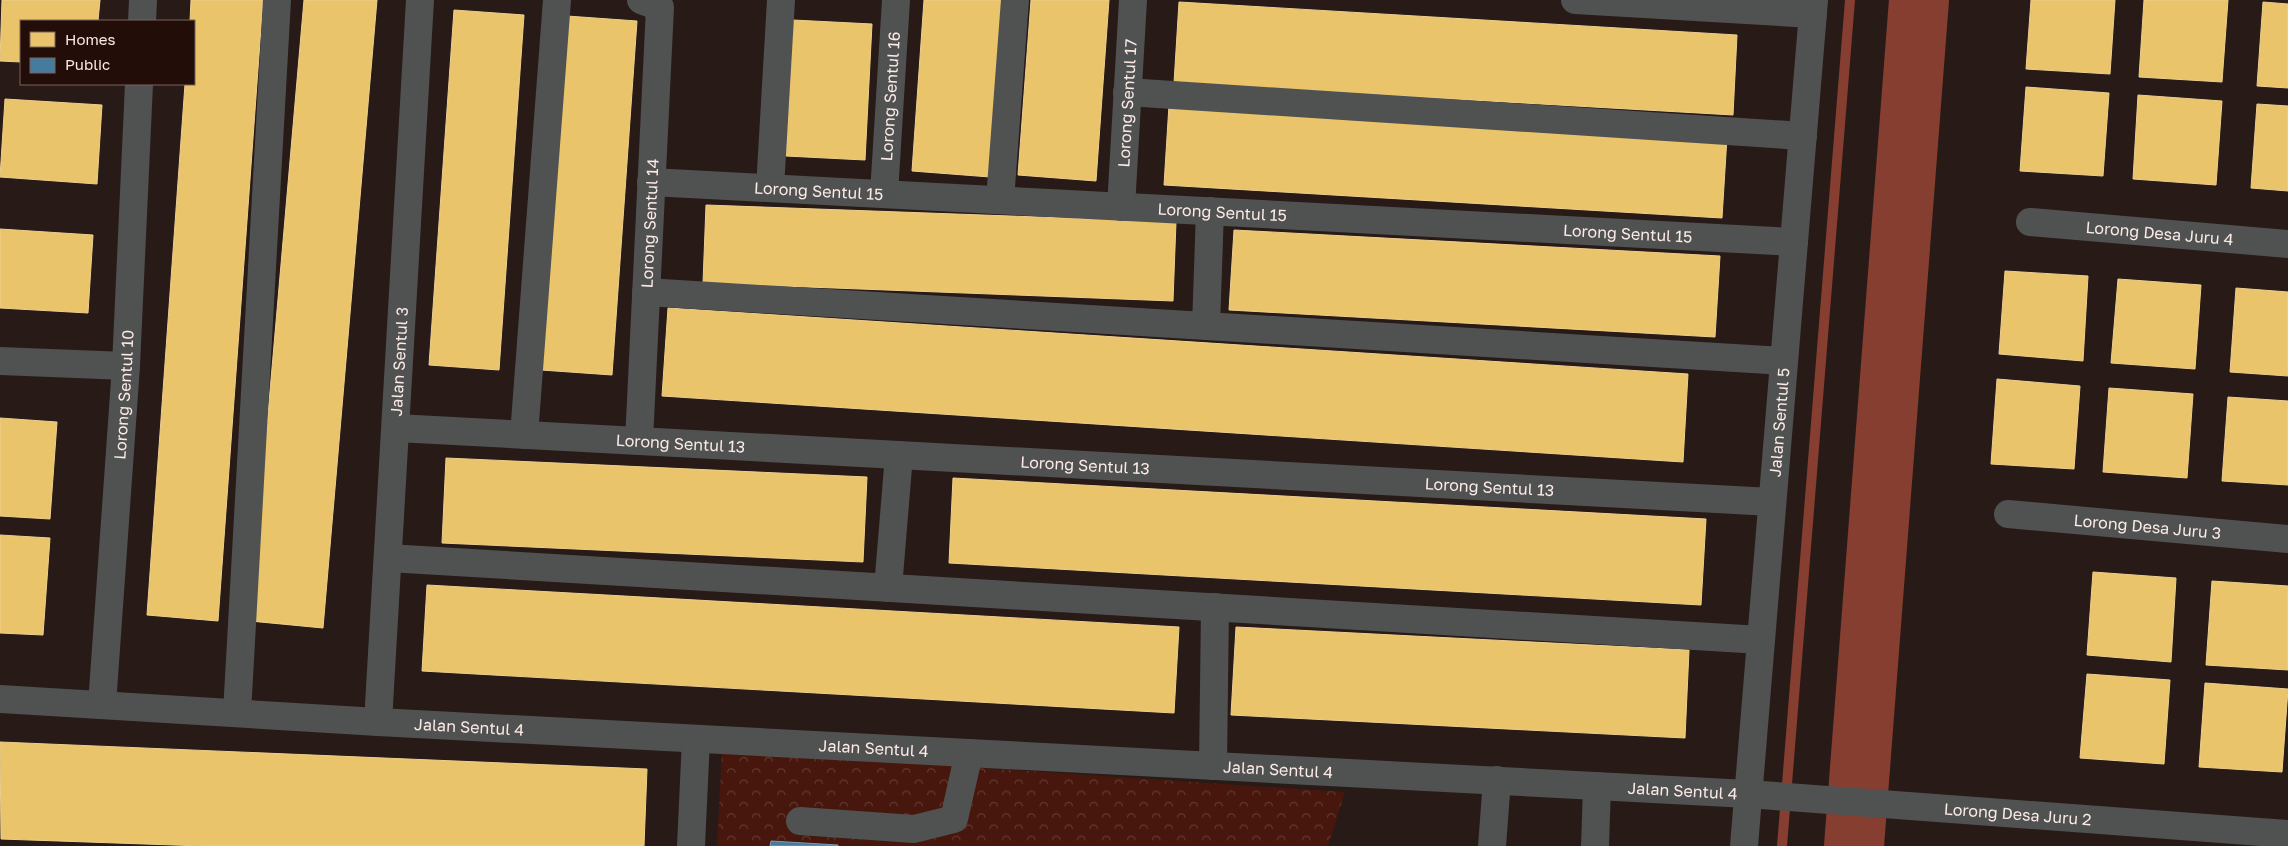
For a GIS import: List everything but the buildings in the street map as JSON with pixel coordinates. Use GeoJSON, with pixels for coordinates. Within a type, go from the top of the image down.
{"type":"FeatureCollection","features":[{"type":"Feature","properties":{"kind":"street"},"geometry":{"type":"LineString","coordinates":[[142,0],[142,20]]}},
{"type":"Feature","properties":{"kind":"street"},"geometry":{"type":"LineString","coordinates":[[237,712],[277,0]]}},
{"type":"Feature","properties":{"kind":"street","name":"Jalan Sentul 3"},"geometry":{"type":"LineString","coordinates":[[378,722],[397,428],[420,0]]}},
{"type":"Feature","properties":{"kind":"street"},"geometry":{"type":"LineString","coordinates":[[524,435],[557,0]]}},
{"type":"Feature","properties":{"kind":"street"},"geometry":{"type":"LineString","coordinates":[[770,188],[781,0]]}},
{"type":"Feature","properties":{"kind":"street","name":"Lorong Sentul 16"},"geometry":{"type":"LineString","coordinates":[[884,194],[896,0]]}},
{"type":"Feature","properties":{"kind":"street"},"geometry":{"type":"LineString","coordinates":[[1000,200],[1015,0]]}},
{"type":"Feature","properties":{"kind":"street","name":"Lorong Sentul 17"},"geometry":{"type":"LineString","coordinates":[[1121,207],[1133,0]]}},
{"type":"Feature","properties":{"kind":"street"},"geometry":{"type":"LineString","coordinates":[[1575,0],[1814,7]]}},
{"type":"Feature","properties":{"kind":"street","name":"Lorong Sentul 14"},"geometry":{"type":"LineString","coordinates":[[639,441],[651,182],[650,3]]}},
{"type":"Feature","properties":{"kind":"street","name":"Jalan Sentul 5"},"geometry":{"type":"LineString","coordinates":[[1744,846],[1759,795],[1761,640],[1814,7]]}},
{"type":"Feature","properties":{"kind":"street","name":"Lorong Sentul 10"},"geometry":{"type":"LineString","coordinates":[[102,705],[126,366],[139,85]]}},
{"type":"Feature","properties":{"kind":"street"},"geometry":{"type":"LineString","coordinates":[[1127,92],[1803,136]]}},
{"type":"Feature","properties":{"kind":"street","name":"Lorong Sentul 15"},"geometry":{"type":"LineString","coordinates":[[651,182],[1794,242]]}},
{"type":"Feature","properties":{"kind":"street"},"geometry":{"type":"LineString","coordinates":[[1206,326],[1210,211]]}},
{"type":"Feature","properties":{"kind":"street","name":"Lorong Desa Juru 4"},"geometry":{"type":"LineString","coordinates":[[2030,222],[2288,244]]}},
{"type":"Feature","properties":{"kind":"street"},"geometry":{"type":"LineString","coordinates":[[646,292],[1784,361]]}},
{"type":"Feature","properties":{"kind":"street"},"geometry":{"type":"LineString","coordinates":[[0,361],[126,366]]}},
{"type":"Feature","properties":{"kind":"street","name":"Lorong Sentul 13"},"geometry":{"type":"LineString","coordinates":[[397,428],[1772,502]]}},
{"type":"Feature","properties":{"kind":"street"},"geometry":{"type":"LineString","coordinates":[[888,588],[899,455]]}},
{"type":"Feature","properties":{"kind":"street","name":"Lorong Desa Juru 3"},"geometry":{"type":"LineString","coordinates":[[2008,514],[2288,539]]}},
{"type":"Feature","properties":{"kind":"street"},"geometry":{"type":"LineString","coordinates":[[388,558],[1761,640]]}},
{"type":"Feature","properties":{"kind":"street"},"geometry":{"type":"LineString","coordinates":[[1213,766],[1215,608]]}},
{"type":"Feature","properties":{"kind":"street","name":"Jalan Sentul 4"},"geometry":{"type":"LineString","coordinates":[[0,699],[378,722],[1759,795]]}},
{"type":"Feature","properties":{"kind":"street"},"geometry":{"type":"LineString","coordinates":[[691,846],[696,739]]}},
{"type":"Feature","properties":{"kind":"street"},"geometry":{"type":"LineString","coordinates":[[800,821],[914,829],[954,819],[969,753]]}},
{"type":"Feature","properties":{"kind":"street"},"geometry":{"type":"LineString","coordinates":[[1492,846],[1497,780]]}},
{"type":"Feature","properties":{"kind":"street"},"geometry":{"type":"LineString","coordinates":[[1595,846],[1597,786]]}},
{"type":"Feature","properties":{"kind":"street","name":"Lorong Desa Juru 2"},"geometry":{"type":"LineString","coordinates":[[1759,795],[2288,834]]}},
{"type":"Feature","properties":{"kind":"green space"},"geometry":{"type":"Polygon","coordinates":[[[722,751],[1345,792],[1328,846],[717,846],[722,751]]]}},
{"type":"Feature","properties":{"kind":"waterway"},"geometry":{"type":"LineString","coordinates":[[1782,846],[1850,0]]}},
{"type":"Feature","properties":{"kind":"waterway"},"geometry":{"type":"LineString","coordinates":[[1854,846],[1919,0]]}}]}
